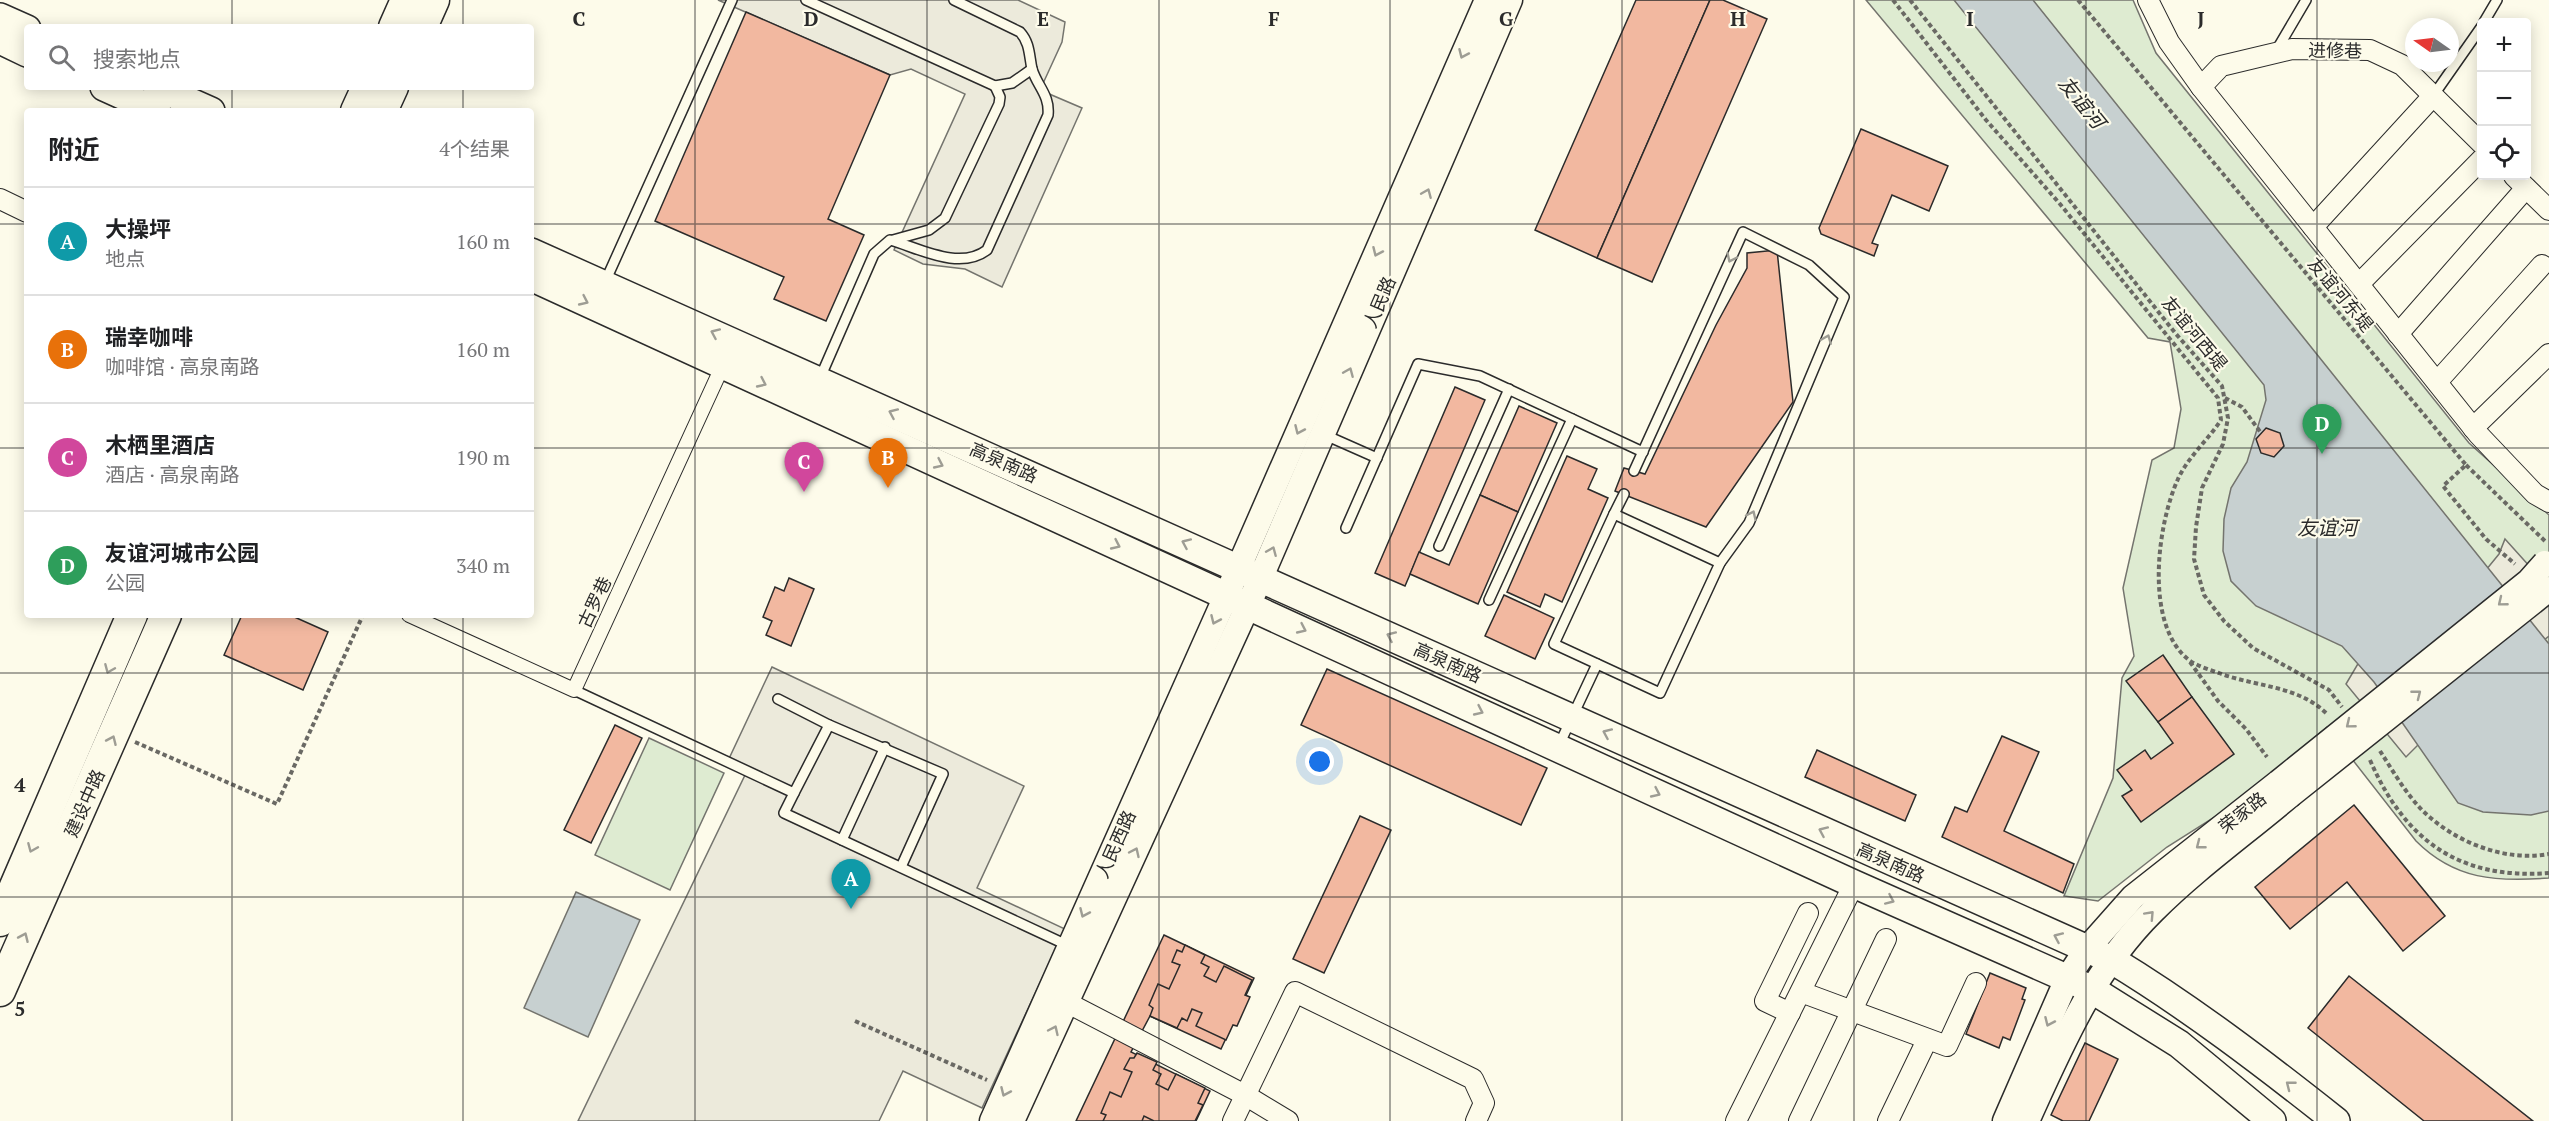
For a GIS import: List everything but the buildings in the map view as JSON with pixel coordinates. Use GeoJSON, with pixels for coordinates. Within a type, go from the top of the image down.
{"type":"FeatureCollection","features":[{"type":"Feature","properties":{"kind":"main road"},"geometry":{"type":"LineString","coordinates":[[395,24],[406,0]]}},
{"type":"Feature","properties":{"kind":"main road"},"geometry":{"type":"LineString","coordinates":[[423,24],[434,0]]}},
{"type":"Feature","properties":{"kind":"main road"},"geometry":{"type":"LineString","coordinates":[[0,17],[24,28]]}},
{"type":"Feature","properties":{"kind":"main road"},"geometry":{"type":"LineString","coordinates":[[0,40],[24,52]]}},
{"type":"Feature","properties":{"kind":"main road"},"geometry":{"type":"LineString","coordinates":[[111,90],[150,108]]}},
{"type":"Feature","properties":{"kind":"main road"},"geometry":{"type":"LineString","coordinates":[[164,90],[204,108]]}},
{"type":"Feature","properties":{"kind":"main road"},"geometry":{"type":"LineString","coordinates":[[357,108],[366,90]]}},
{"type":"Feature","properties":{"kind":"main road"},"geometry":{"type":"LineString","coordinates":[[383,108],[392,90]]}},
{"type":"Feature","properties":{"kind":"main road","name":"高泉南路"},"geometry":{"type":"LineString","coordinates":[[534,253],[2112,960],[2169,995],[2336,1121]]}},
{"type":"Feature","properties":{"kind":"main road","name":"高泉南路"},"geometry":{"type":"LineString","coordinates":[[534,278],[1854,884],[2079,984],[2179,1044],[2272,1121]]}},
{"type":"Feature","properties":{"kind":"main road","name":"建设中路"},"geometry":{"type":"LineString","coordinates":[[0,921],[131,618]]}},
{"type":"Feature","properties":{"kind":"main road","name":"建设中路"},"geometry":{"type":"LineString","coordinates":[[0,991],[165,618]]}},
{"type":"Feature","properties":{"kind":"street","name":"人民路"},"geometry":{"type":"LineString","coordinates":[[1237,600],[1487,0]]}},
{"type":"Feature","properties":{"kind":"street","name":"人民路"},"geometry":{"type":"LineString","coordinates":[[1250,572],[1322,434],[1510,0]]}},
{"type":"Feature","properties":{"kind":"street"},"geometry":{"type":"LineString","coordinates":[[2148,0],[2169,42],[2201,87],[2473,428],[2535,494],[2549,502]]}},
{"type":"Feature","properties":{"kind":"street","name":"进修巷"},"geometry":{"type":"LineString","coordinates":[[2201,87],[2221,66],[2292,49],[2370,50],[2402,65],[2477,140]]}},
{"type":"Feature","properties":{"kind":"street"},"geometry":{"type":"LineString","coordinates":[[2313,227],[2433,96]]}},
{"type":"Feature","properties":{"kind":"street"},"geometry":{"type":"LineString","coordinates":[[2359,285],[2477,163]]}},
{"type":"Feature","properties":{"kind":"street"},"geometry":{"type":"LineString","coordinates":[[2398,334],[2520,182],[2549,210]]}},
{"type":"Feature","properties":{"kind":"street"},"geometry":{"type":"LineString","coordinates":[[0,199],[24,211]]}},
{"type":"Feature","properties":{"kind":"street"},"geometry":{"type":"LineString","coordinates":[[2437,382],[2542,265]]}},
{"type":"Feature","properties":{"kind":"street"},"geometry":{"type":"LineString","coordinates":[[2473,428],[2549,354]]}},
{"type":"Feature","properties":{"kind":"street","name":"古罗巷"},"geometry":{"type":"LineString","coordinates":[[574,690],[723,365]]}},
{"type":"Feature","properties":{"kind":"street","name":"荣家路"},"geometry":{"type":"LineString","coordinates":[[2005,1121],[2079,984],[2112,960],[2153,910],[2284,789],[2529,581],[2548,555]]}},
{"type":"Feature","properties":{"kind":"street"},"geometry":{"type":"LineString","coordinates":[[2284,789],[2549,589]]}},
{"type":"Feature","properties":{"kind":"street","name":"人民西路"},"geometry":{"type":"LineString","coordinates":[[992,1121],[1006,1089],[1078,951],[1237,600]]}},
{"type":"Feature","properties":{"kind":"street"},"geometry":{"type":"LineString","coordinates":[[416,618],[574,690]]}},
{"type":"Feature","properties":{"kind":"street","name":"荣家路"},"geometry":{"type":"LineString","coordinates":[[2027,1121],[2075,1017],[2086,950],[2133,897],[2284,789]]}},
{"type":"Feature","properties":{"kind":"street"},"geometry":{"type":"LineString","coordinates":[[1736,1121],[1854,884]]}},
{"type":"Feature","properties":{"kind":"street"},"geometry":{"type":"LineString","coordinates":[[1790,1013],[1765,1001],[1808,913]]}},
{"type":"Feature","properties":{"kind":"street"},"geometry":{"type":"LineString","coordinates":[[1799,1121],[1886,939]]}},
{"type":"Feature","properties":{"kind":"street","name":"人民西路"},"geometry":{"type":"LineString","coordinates":[[1012,1121],[1066,1002],[1078,951]]}},
{"type":"Feature","properties":{"kind":"street"},"geometry":{"type":"LineString","coordinates":[[1801,992],[1947,1046],[1976,983]]}},
{"type":"Feature","properties":{"kind":"street"},"geometry":{"type":"LineString","coordinates":[[1233,1121],[1295,992],[1473,1078],[1484,1103],[1476,1121]]}},
{"type":"Feature","properties":{"kind":"street"},"geometry":{"type":"LineString","coordinates":[[1066,1002],[1245,1095],[1288,1121]]}},
{"type":"Feature","properties":{"kind":"street"},"geometry":{"type":"LineString","coordinates":[[1888,1121],[1927,1040]]}},
{"type":"Feature","properties":{"kind":"lane"},"geometry":{"type":"LineString","coordinates":[[605,284],[732,0]]}},
{"type":"Feature","properties":{"kind":"lane"},"geometry":{"type":"LineString","coordinates":[[806,0],[995,86],[1012,83],[1032,69]]}},
{"type":"Feature","properties":{"kind":"lane"},"geometry":{"type":"LineString","coordinates":[[890,240],[940,256],[968,258],[979,256],[987,250],[1048,115],[1046,96],[1032,69],[1027,40],[1020,32],[954,0]]}},
{"type":"Feature","properties":{"kind":"lane"},"geometry":{"type":"LineString","coordinates":[[2274,53],[2306,0]]}},
{"type":"Feature","properties":{"kind":"lane"},"geometry":{"type":"LineString","coordinates":[[2486,18],[2497,0]]}},
{"type":"Feature","properties":{"kind":"lane"},"geometry":{"type":"LineString","coordinates":[[2433,96],[2477,33]]}},
{"type":"Feature","properties":{"kind":"lane"},"geometry":{"type":"LineString","coordinates":[[1023,77],[1036,79]]}},
{"type":"Feature","properties":{"kind":"lane"},"geometry":{"type":"LineString","coordinates":[[819,380],[874,254],[890,240],[929,230],[945,218],[999,104],[1012,83]]}},
{"type":"Feature","properties":{"kind":"lane"},"geometry":{"type":"LineString","coordinates":[[995,86],[1000,97],[999,104]]}},
{"type":"Feature","properties":{"kind":"lane"},"geometry":{"type":"LineString","coordinates":[[1623,494],[1554,644],[1660,693],[1720,563],[1749,523],[1844,297],[1809,265],[1743,232],[1634,471]]}},
{"type":"Feature","properties":{"kind":"lane"},"geometry":{"type":"LineString","coordinates":[[1346,528],[1418,364],[1480,376],[1643,452]]}},
{"type":"Feature","properties":{"kind":"lane"},"geometry":{"type":"LineString","coordinates":[[1439,546],[1509,389]]}},
{"type":"Feature","properties":{"kind":"lane"},"geometry":{"type":"LineString","coordinates":[[1489,600],[1572,418]]}},
{"type":"Feature","properties":{"kind":"lane"},"geometry":{"type":"LineString","coordinates":[[1322,434],[1377,458]]}},
{"type":"Feature","properties":{"kind":"lane"},"geometry":{"type":"LineString","coordinates":[[1614,514],[1720,563]]}},
{"type":"Feature","properties":{"kind":"lane"},"geometry":{"type":"LineString","coordinates":[[1558,747],[1597,664]]}},
{"type":"Feature","properties":{"kind":"lane"},"geometry":{"type":"LineString","coordinates":[[574,690],[795,793]]}},
{"type":"Feature","properties":{"kind":"lane"},"geometry":{"type":"LineString","coordinates":[[778,699],[829,725],[885,747],[943,774],[901,867]]}},
{"type":"Feature","properties":{"kind":"lane"},"geometry":{"type":"LineString","coordinates":[[829,725],[784,813],[1078,951]]}},
{"type":"Feature","properties":{"kind":"lane"},"geometry":{"type":"LineString","coordinates":[[842,840],[885,747]]}},
{"type":"Feature","properties":{"kind":"path"},"geometry":{"type":"LineString","coordinates":[[1893,0],[1986,120],[2082,231],[2218,398],[2221,420],[2178,478],[2169,505],[2158,570],[2162,610],[2172,641],[2190,661],[2218,701],[2246,729],[2267,757]]}},
{"type":"Feature","properties":{"kind":"path","name":"友谊河西堤"},"geometry":{"type":"LineString","coordinates":[[1910,0],[2176,334],[2222,386],[2228,418],[2223,444],[2202,488],[2196,527],[2194,559],[2204,595],[2224,621],[2253,648],[2329,690],[2349,715]]}},
{"type":"Feature","properties":{"kind":"path","name":"友谊河东堤"},"geometry":{"type":"LineString","coordinates":[[2078,0],[2466,465],[2548,555]]}},
{"type":"Feature","properties":{"kind":"path"},"geometry":{"type":"LineString","coordinates":[[2225,398],[2242,406],[2261,433]]}},
{"type":"Feature","properties":{"kind":"path"},"geometry":{"type":"LineString","coordinates":[[2466,465],[2443,486],[2486,539],[2522,569]]}},
{"type":"Feature","properties":{"kind":"path"},"geometry":{"type":"LineString","coordinates":[[115,733],[278,804],[362,618]]}},
{"type":"Feature","properties":{"kind":"path"},"geometry":{"type":"LineString","coordinates":[[2190,661],[2221,674],[2303,696],[2330,717]]}},
{"type":"Feature","properties":{"kind":"path"},"geometry":{"type":"LineString","coordinates":[[2377,747],[2423,811],[2462,841],[2530,857],[2549,854]]}},
{"type":"Feature","properties":{"kind":"path"},"geometry":{"type":"LineString","coordinates":[[2368,757],[2394,803],[2432,847],[2474,867],[2498,873],[2549,873]]}},
{"type":"Feature","properties":{"kind":"path"},"geometry":{"type":"LineString","coordinates":[[855,1021],[1006,1089]]}},
{"type":"Feature","properties":{"kind":"green space"},"geometry":{"type":"Polygon","coordinates":[[[1866,0],[2133,0],[2156,53],[2469,443],[2549,515],[2549,878],[2511,879],[2477,876],[2446,864],[2431,854],[2416,841],[2327,727],[2240,801],[2167,847],[2098,901],[2064,896],[2113,778],[2122,678],[2134,656],[2123,588],[2152,460],[2174,448],[2181,409],[2170,342],[2148,338],[1866,0]]]}},
{"type":"Feature","properties":{"kind":"green space"},"geometry":{"type":"Polygon","coordinates":[[[649,738],[724,773],[670,890],[595,855],[649,738]]]}},
{"type":"Feature","properties":{"kind":"shaded area"},"geometry":{"type":"Polygon","coordinates":[[[718,0],[1018,0],[1065,22],[1062,42],[1040,90],[1082,108],[1002,287],[965,269],[923,264],[894,250],[965,94],[911,69],[890,75],[718,0]]]}},
{"type":"Feature","properties":{"kind":"shaded area"},"geometry":{"type":"Polygon","coordinates":[[[2505,539],[2549,588],[2549,636],[2431,732],[2406,757],[2346,684],[2359,662],[2486,570],[2499,554],[2505,539]]]}},
{"type":"Feature","properties":{"kind":"shaded area"},"geometry":{"type":"Polygon","coordinates":[[[772,667],[1024,786],[977,888],[1065,929],[982,1108],[903,1071],[879,1121],[578,1121],[745,775],[726,765],[772,667]]]}},
{"type":"Feature","properties":{"kind":"water","name":"友谊河"},"geometry":{"type":"Polygon","coordinates":[[[1954,0],[2033,0],[2549,644],[2549,811],[2531,815],[2483,812],[2458,803],[2374,682],[2342,646],[2256,606],[2231,581],[2223,551],[2224,519],[2231,488],[2247,462],[2266,400],[2264,385],[1954,0]]]}},
{"type":"Feature","properties":{"kind":"water"},"geometry":{"type":"Polygon","coordinates":[[[576,892],[640,920],[588,1037],[524,1008],[576,892]]]}},
{"type":"Feature","properties":{"kind":"place","name":"友谊河城市公园"},"geometry":{"type":"Point","coordinates":[2322,454]}},
{"type":"Feature","properties":{"kind":"place","name":"瑞幸咖啡"},"geometry":{"type":"Point","coordinates":[888,488]}},
{"type":"Feature","properties":{"kind":"place","name":"木栖里酒店"},"geometry":{"type":"Point","coordinates":[804,492]}},
{"type":"Feature","properties":{"kind":"place","name":"大操坪"},"geometry":{"type":"Point","coordinates":[851,909]}}]}
